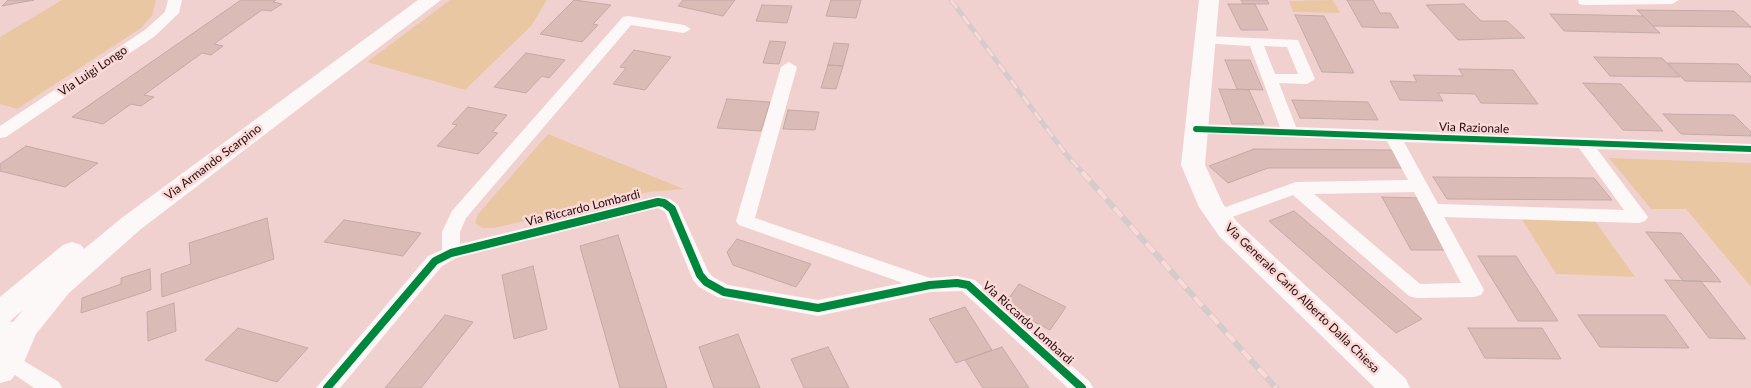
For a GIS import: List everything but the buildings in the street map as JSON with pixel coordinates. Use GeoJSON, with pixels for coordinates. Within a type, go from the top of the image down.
{"type":"FeatureCollection","features":[{"type":"Feature","properties":{"kind":"street","name":"Via Luigi Longo"},"geometry":{"type":"LineString","coordinates":[[0,133],[150,33],[172,13],[175,0]]}},
{"type":"Feature","properties":{"kind":"street","name":"Via Armando Scarpino"},"geometry":{"type":"LineString","coordinates":[[0,313],[114,218],[411,0]]}},
{"type":"Feature","properties":{"kind":"street","name":"Via Armando Scarpino"},"geometry":{"type":"LineString","coordinates":[[6,352],[28,322],[59,286],[132,223],[431,0]]}},
{"type":"Feature","properties":{"kind":"street","name":"Via Generale Carlo Alberto Dalla Chiesa"},"geometry":{"type":"LineString","coordinates":[[1209,0],[1193,164],[1212,207],[1228,229],[1395,388]]}},
{"type":"Feature","properties":{"kind":"street"},"geometry":{"type":"LineString","coordinates":[[1584,1],[1672,0]]}},
{"type":"Feature","properties":{"kind":"street"},"geometry":{"type":"LineString","coordinates":[[451,253],[451,232],[458,215],[628,20],[684,29]]}},
{"type":"Feature","properties":{"kind":"street"},"geometry":{"type":"LineString","coordinates":[[1204,40],[1293,43],[1307,79],[1269,78]]}},
{"type":"Feature","properties":{"kind":"street"},"geometry":{"type":"LineString","coordinates":[[1255,42],[1290,133]]}},
{"type":"Feature","properties":{"kind":"street"},"geometry":{"type":"LineString","coordinates":[[789,67],[745,221],[930,285]]}},
{"type":"Feature","properties":{"kind":"street","name":"Via Razionale"},"geometry":{"type":"LineString","coordinates":[[1196,129],[1751,149]]}},
{"type":"Feature","properties":{"kind":"street"},"geometry":{"type":"LineString","coordinates":[[1296,188],[1416,291],[1474,290],[1393,136]]}},
{"type":"Feature","properties":{"kind":"street"},"geometry":{"type":"LineString","coordinates":[[1432,210],[1639,217],[1584,143]]}},
{"type":"Feature","properties":{"kind":"street"},"geometry":{"type":"LineString","coordinates":[[1218,216],[1296,188],[1419,186]]}},
{"type":"Feature","properties":{"kind":"street","name":"Via Riccardo Lombardi"},"geometry":{"type":"LineString","coordinates":[[327,388],[435,261],[451,253],[658,202],[664,203],[672,209],[700,274],[706,282],[724,292],[818,308],[930,285],[957,283],[968,285],[976,290],[1082,388]]}},
{"type":"Feature","properties":{"kind":"street"},"geometry":{"type":"LineString","coordinates":[[6,352],[51,388]]}},
{"type":"Feature","properties":{"kind":"shaded area"},"geometry":{"type":"Polygon","coordinates":[[[62,0],[156,0],[152,16],[141,28],[17,109],[0,104],[0,37],[62,0]]]}},
{"type":"Feature","properties":{"kind":"shaded area"},"geometry":{"type":"Polygon","coordinates":[[[450,0],[547,0],[532,25],[465,90],[367,62],[450,0]]]}},
{"type":"Feature","properties":{"kind":"shaded area"},"geometry":{"type":"Polygon","coordinates":[[[1333,0],[1340,13],[1293,12],[1289,1],[1333,0]]]}},
{"type":"Feature","properties":{"kind":"shaded area"},"geometry":{"type":"Polygon","coordinates":[[[548,134],[684,189],[649,192],[494,228],[482,228],[475,223],[478,214],[548,134]]]}},
{"type":"Feature","properties":{"kind":"shaded area"},"geometry":{"type":"Polygon","coordinates":[[[1609,158],[1751,163],[1751,287],[1686,209],[1651,209],[1609,158]]]}},
{"type":"Feature","properties":{"kind":"shaded area"},"geometry":{"type":"Polygon","coordinates":[[[1518,213],[1591,215],[1635,277],[1556,274],[1518,213]]]}},
{"type":"Feature","properties":{"kind":"railway"},"geometry":{"type":"LineString","coordinates":[[951,0],[1065,153],[1083,173]]}},
{"type":"Feature","properties":{"kind":"railway"},"geometry":{"type":"LineString","coordinates":[[1082,172],[1276,388]]}},
{"type":"Feature","properties":{"kind":"cycle path"},"geometry":{"type":"LineString","coordinates":[[1196,129],[1751,149]]}},
{"type":"Feature","properties":{"kind":"cycle path"},"geometry":{"type":"LineString","coordinates":[[327,388],[435,261],[451,253],[658,202],[664,203],[672,209],[700,275],[706,282],[724,292],[818,308],[930,285],[957,283],[968,285],[1082,388]]}}]}
